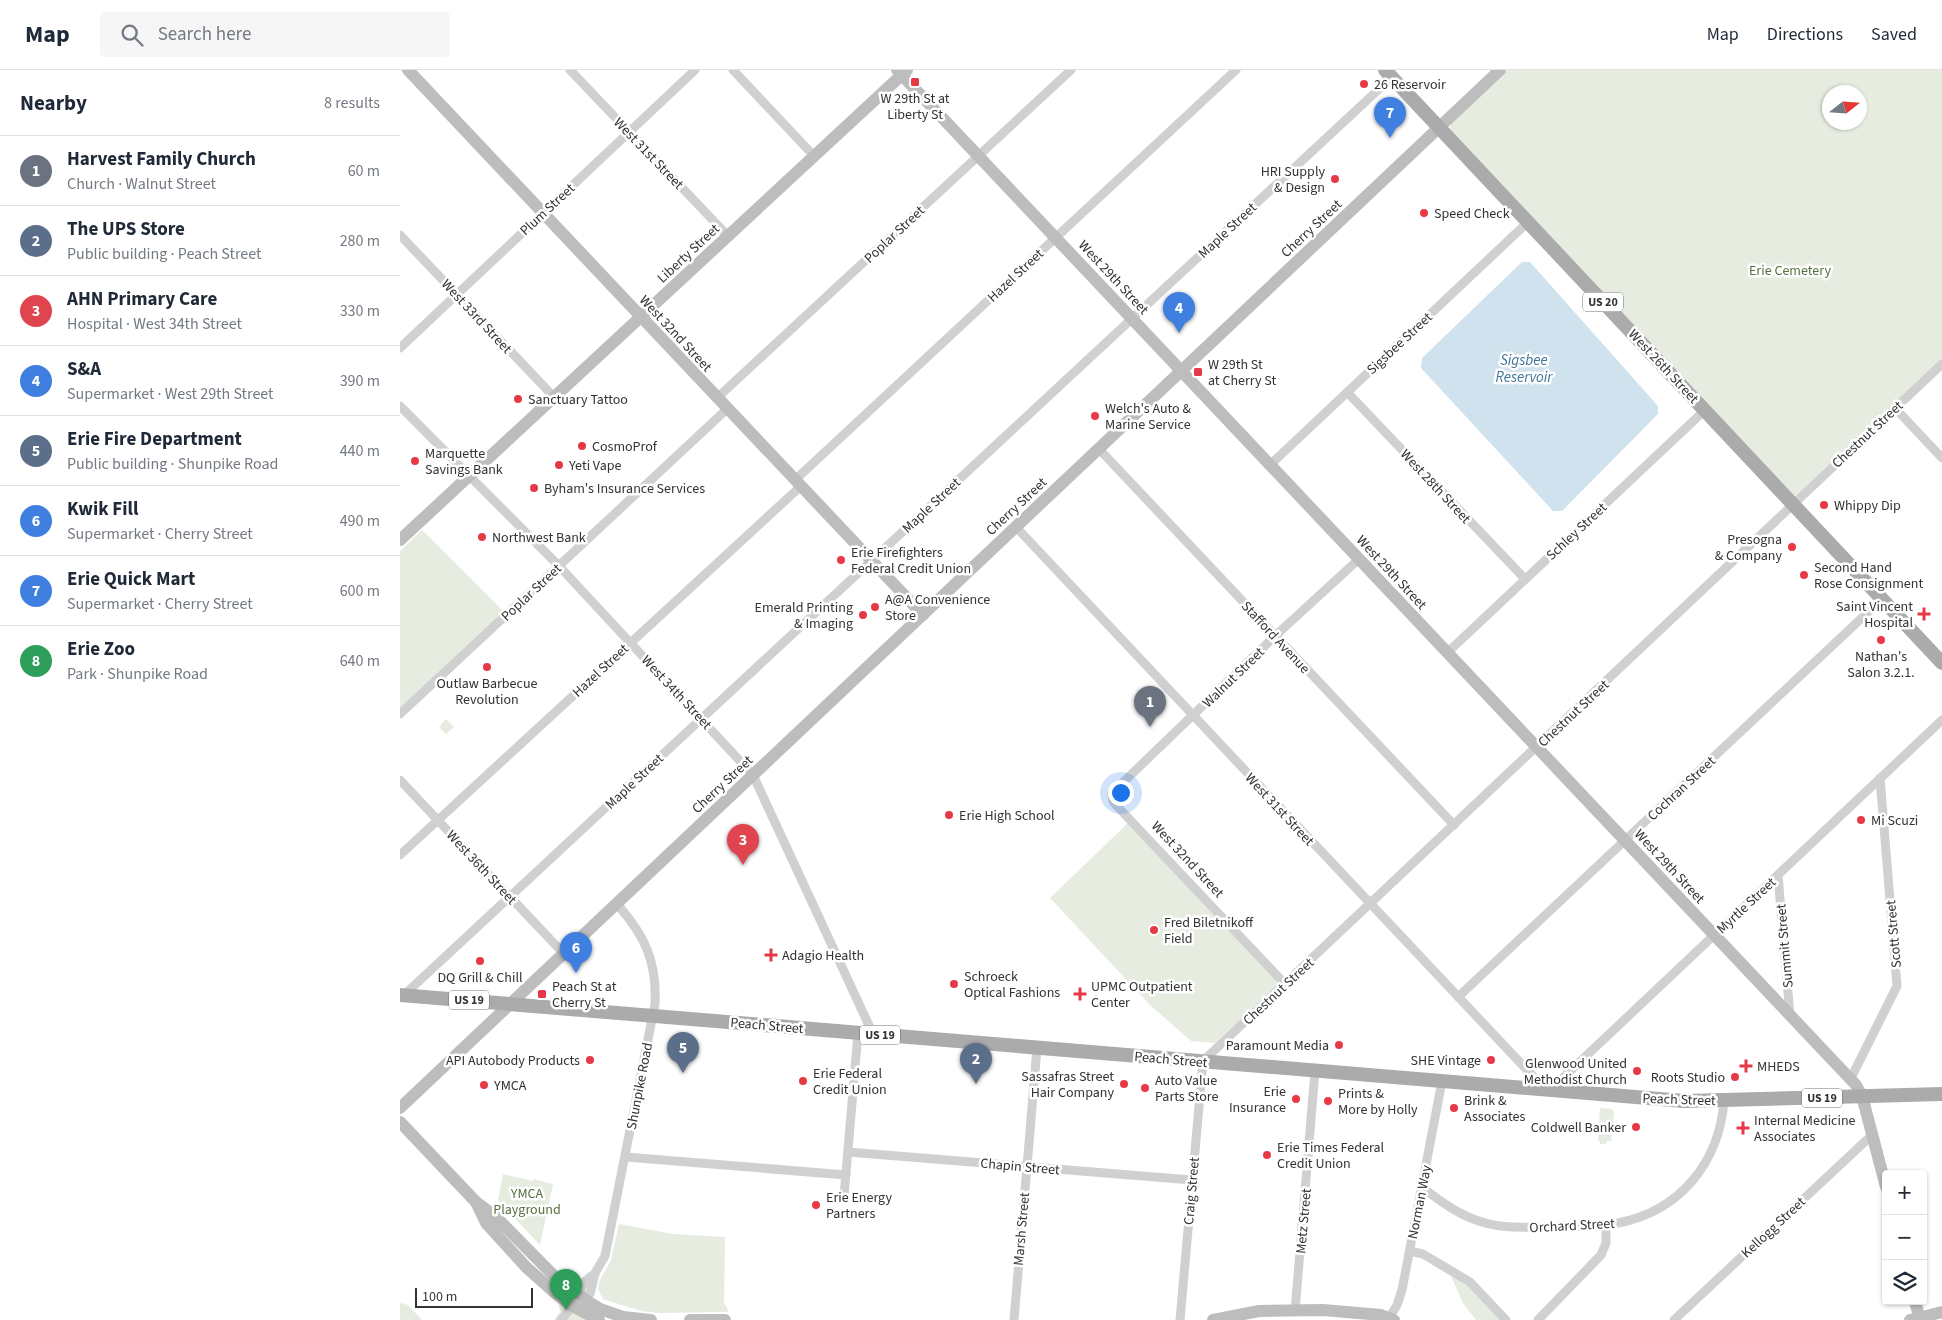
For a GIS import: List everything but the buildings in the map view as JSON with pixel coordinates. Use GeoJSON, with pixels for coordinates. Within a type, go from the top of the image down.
{"type":"FeatureCollection","features":[{"type":"Feature","properties":{"kind":"main road","name":"West 26th Street"},"geometry":{"type":"LineString","coordinates":[[1388,74],[1942,663]]}},
{"type":"Feature","properties":{"kind":"main road","name":"Peach Street"},"geometry":{"type":"LineString","coordinates":[[402,995],[1684,1101],[1942,1094]]}},
{"type":"Feature","properties":{"kind":"street","name":"West 32nd Street"},"geometry":{"type":"LineString","coordinates":[[408,70],[542,214],[923,615]]}},
{"type":"Feature","properties":{"kind":"street","name":"West 31st Street"},"geometry":{"type":"LineString","coordinates":[[570,70],[728,236]]}},
{"type":"Feature","properties":{"kind":"street","name":"Plum Street"},"geometry":{"type":"LineString","coordinates":[[400,348],[695,70]]}},
{"type":"Feature","properties":{"kind":"street"},"geometry":{"type":"LineString","coordinates":[[733,70],[814,156]]}},
{"type":"Feature","properties":{"kind":"street","name":"Poplar Street"},"geometry":{"type":"LineString","coordinates":[[717,398],[1072,70]]}},
{"type":"Feature","properties":{"kind":"street","name":"Hazel Street"},"geometry":{"type":"LineString","coordinates":[[400,855],[630,642],[1056,237],[1236,70]]}},
{"type":"Feature","properties":{"kind":"street","name":"Cherry Street"},"geometry":{"type":"LineString","coordinates":[[400,1108],[1500,70]]}},
{"type":"Feature","properties":{"kind":"street","name":"Liberty Street"},"geometry":{"type":"LineString","coordinates":[[400,540],[902,72]]}},
{"type":"Feature","properties":{"kind":"street","name":"West 29th Street"},"geometry":{"type":"LineString","coordinates":[[902,72],[979,156],[1625,840],[1850,1080],[1862,1096]]}},
{"type":"Feature","properties":{"kind":"street","name":"Maple Street"},"geometry":{"type":"LineString","coordinates":[[402,995],[510,897],[1132,318],[1388,74]]}},
{"type":"Feature","properties":{"kind":"street","name":"Sigsbee Street"},"geometry":{"type":"LineString","coordinates":[[1271,464],[1528,222]]}},
{"type":"Feature","properties":{"kind":"street","name":"West 33rd Street"},"geometry":{"type":"LineString","coordinates":[[400,235],[554,397]]}},
{"type":"Feature","properties":{"kind":"street","name":"Chestnut Street"},"geometry":{"type":"LineString","coordinates":[[1203,1061],[1942,364]]}},
{"type":"Feature","properties":{"kind":"street","name":"West 28th Street"},"geometry":{"type":"LineString","coordinates":[[1347,392],[1525,580]]}},
{"type":"Feature","properties":{"kind":"street","name":"West 34th Street"},"geometry":{"type":"LineString","coordinates":[[400,406],[559,566],[754,775],[873,1034]]}},
{"type":"Feature","properties":{"kind":"street"},"geometry":{"type":"LineString","coordinates":[[1895,408],[1942,458]]}},
{"type":"Feature","properties":{"kind":"street","name":"Poplar Street"},"geometry":{"type":"LineString","coordinates":[[400,714],[727,409]]}},
{"type":"Feature","properties":{"kind":"street","name":"Schley Street"},"geometry":{"type":"LineString","coordinates":[[1447,653],[1705,410]]}},
{"type":"Feature","properties":{"kind":"street","name":"Stafford Avenue"},"geometry":{"type":"LineString","coordinates":[[1099,449],[1454,825]]}},
{"type":"Feature","properties":{"kind":"street","name":"West 31st Street"},"geometry":{"type":"LineString","coordinates":[[1016,527],[1192,716],[1548,1090]]}},
{"type":"Feature","properties":{"kind":"street","name":"Walnut Street"},"geometry":{"type":"LineString","coordinates":[[1112,798],[1114,790],[1275,636],[1359,559]]}},
{"type":"Feature","properties":{"kind":"street","name":"Cochran Street"},"geometry":{"type":"LineString","coordinates":[[1458,996],[1882,599]]}},
{"type":"Feature","properties":{"kind":"street","name":"Myrtle Street"},"geometry":{"type":"LineString","coordinates":[[1548,1090],[1942,720]]}},
{"type":"Feature","properties":{"kind":"street","name":"Scott Street"},"geometry":{"type":"LineString","coordinates":[[1850,1080],[1897,986],[1880,778]]}},
{"type":"Feature","properties":{"kind":"street","name":"West 36th Street"},"geometry":{"type":"LineString","coordinates":[[400,780],[564,954]]}},
{"type":"Feature","properties":{"kind":"street","name":"West 32nd Street"},"geometry":{"type":"LineString","coordinates":[[1112,798],[1116,805],[1285,984]]}},
{"type":"Feature","properties":{"kind":"street","name":"Summit Street"},"geometry":{"type":"LineString","coordinates":[[1778,875],[1790,1016]]}},
{"type":"Feature","properties":{"kind":"street","name":"Shunpike Road"},"geometry":{"type":"LineString","coordinates":[[561,1320],[576,1302],[581,1288],[588,1278],[596,1273],[606,1253],[653,1016],[655,984],[650,956],[637,929],[617,904]]}},
{"type":"Feature","properties":{"kind":"street"},"geometry":{"type":"LineString","coordinates":[[844,1196],[858,1033]]}},
{"type":"Feature","properties":{"kind":"street","name":"Marsh Street"},"geometry":{"type":"LineString","coordinates":[[1014,1320],[1037,1048]]}},
{"type":"Feature","properties":{"kind":"street","name":"Craig Street"},"geometry":{"type":"LineString","coordinates":[[1180,1320],[1203,1061]]}},
{"type":"Feature","properties":{"kind":"street","name":"Metz Street"},"geometry":{"type":"LineString","coordinates":[[1295,1311],[1315,1071]]}},
{"type":"Feature","properties":{"kind":"street","name":"Norman Way"},"geometry":{"type":"LineString","coordinates":[[1390,1319],[1400,1298],[1442,1081]]}},
{"type":"Feature","properties":{"kind":"street"},"geometry":{"type":"LineString","coordinates":[[1862,1096],[1882,1172]]}},
{"type":"Feature","properties":{"kind":"street","name":"Orchard Street"},"geometry":{"type":"LineString","coordinates":[[1422,1188],[1456,1212],[1490,1225],[1514,1228],[1606,1225],[1624,1222],[1646,1215],[1668,1203],[1686,1188],[1714,1149],[1724,1112],[1724,1101]]}},
{"type":"Feature","properties":{"kind":"street"},"geometry":{"type":"LineString","coordinates":[[400,1122],[476,1202],[495,1216],[576,1302],[597,1315],[650,1320]]}},
{"type":"Feature","properties":{"kind":"street","name":"Kellogg Street"},"geometry":{"type":"LineString","coordinates":[[1674,1320],[1872,1134]]}},
{"type":"Feature","properties":{"kind":"street","name":"Chapin Street"},"geometry":{"type":"LineString","coordinates":[[848,1152],[1192,1180]]}},
{"type":"Feature","properties":{"kind":"street"},"geometry":{"type":"LineString","coordinates":[[626,1157],[846,1175]]}},
{"type":"Feature","properties":{"kind":"street"},"geometry":{"type":"LineString","coordinates":[[1538,1320],[1601,1255],[1606,1243],[1606,1225]]}},
{"type":"Feature","properties":{"kind":"street"},"geometry":{"type":"LineString","coordinates":[[1410,1251],[1424,1254],[1470,1282],[1506,1320]]}},
{"type":"Feature","properties":{"kind":"street"},"geometry":{"type":"LineString","coordinates":[[1915,1305],[1917,1319],[1942,1312]]}},
{"type":"Feature","properties":{"kind":"street"},"geometry":{"type":"LineString","coordinates":[[1213,1320],[1259,1311],[1355,1312],[1381,1315],[1390,1319]]}},
{"type":"Feature","properties":{"kind":"street"},"geometry":{"type":"LineString","coordinates":[[690,1320],[725,1320]]}},
{"type":"Feature","properties":{"kind":"green space","name":"Erie Cemetery"},"geometry":{"type":"Polygon","coordinates":[[[1508,70],[1942,70],[1942,359],[1795,496],[1450,130],[1451,123],[1508,70]]]}},
{"type":"Feature","properties":{"kind":"green space"},"geometry":{"type":"Polygon","coordinates":[[[422,530],[504,612],[400,708],[400,551],[422,530]]]}},
{"type":"Feature","properties":{"kind":"green space"},"geometry":{"type":"Polygon","coordinates":[[[446,719],[454,727],[446,734],[439,727],[446,719]]]}},
{"type":"Feature","properties":{"kind":"green space","name":"Fred Biletnikoff Field"},"geometry":{"type":"Polygon","coordinates":[[[1128,823],[1277,982],[1277,985],[1215,1043],[1191,1041],[1150,1005],[1050,898],[1128,823]]]}},
{"type":"Feature","properties":{"kind":"green space"},"geometry":{"type":"Polygon","coordinates":[[[1600,1108],[1612,1109],[1614,1112],[1611,1141],[1607,1141],[1606,1144],[1600,1144],[1600,1141],[1598,1141],[1600,1108]]]}},
{"type":"Feature","properties":{"kind":"green space","name":"YMCA Playground"},"geometry":{"type":"Polygon","coordinates":[[[503,1174],[553,1184],[540,1245],[498,1200],[503,1174]]]}},
{"type":"Feature","properties":{"kind":"green space"},"geometry":{"type":"Polygon","coordinates":[[[619,1224],[673,1234],[725,1237],[724,1304],[728,1312],[658,1313],[641,1311],[603,1299],[598,1289],[599,1282],[611,1260],[619,1224]]]}},
{"type":"Feature","properties":{"kind":"green space"},"geometry":{"type":"Polygon","coordinates":[[[1450,1274],[1467,1282],[1502,1320],[1476,1320],[1463,1303],[1450,1274]]]}},
{"type":"Feature","properties":{"kind":"green space"},"geometry":{"type":"Polygon","coordinates":[[[400,1303],[408,1305],[422,1320],[400,1320],[400,1303]]]}},
{"type":"Feature","properties":{"kind":"green space"},"geometry":{"type":"Polygon","coordinates":[[[559,1303],[589,1320],[554,1320],[560,1312],[559,1303]]]}},
{"type":"Feature","properties":{"kind":"water","name":"Sigsbee Reservoir"},"geometry":{"type":"Polygon","coordinates":[[[1522,262],[1530,262],[1658,406],[1658,414],[1562,511],[1553,511],[1421,368],[1422,358],[1522,262]]]}},
{"type":"Feature","properties":{"kind":"place","name":"W 29th St at Liberty St"},"geometry":{"type":"Point","coordinates":[915,82]}},
{"type":"Feature","properties":{"kind":"place","name":"26 Reservoir"},"geometry":{"type":"Point","coordinates":[1364,84]}},
{"type":"Feature","properties":{"kind":"place","name":"Erie Quick Mart"},"geometry":{"type":"Point","coordinates":[1390,138]}},
{"type":"Feature","properties":{"kind":"place","name":"HRI Supply & Design"},"geometry":{"type":"Point","coordinates":[1335,179]}},
{"type":"Feature","properties":{"kind":"place","name":"Speed Check"},"geometry":{"type":"Point","coordinates":[1424,213]}},
{"type":"Feature","properties":{"kind":"place","name":"S&A"},"geometry":{"type":"Point","coordinates":[1179,333]}},
{"type":"Feature","properties":{"kind":"place","name":"W 29th St at Cherry St"},"geometry":{"type":"Point","coordinates":[1198,372]}},
{"type":"Feature","properties":{"kind":"place","name":"Sanctuary Tattoo"},"geometry":{"type":"Point","coordinates":[518,399]}},
{"type":"Feature","properties":{"kind":"place","name":"Welch's Auto & Marine Service"},"geometry":{"type":"Point","coordinates":[1095,416]}},
{"type":"Feature","properties":{"kind":"place","name":"CosmoProf"},"geometry":{"type":"Point","coordinates":[582,446]}},
{"type":"Feature","properties":{"kind":"place","name":"Marquette Savings Bank"},"geometry":{"type":"Point","coordinates":[415,461]}},
{"type":"Feature","properties":{"kind":"place","name":"Yeti Vape"},"geometry":{"type":"Point","coordinates":[559,465]}},
{"type":"Feature","properties":{"kind":"place","name":"Byham's Insurance Services"},"geometry":{"type":"Point","coordinates":[534,488]}},
{"type":"Feature","properties":{"kind":"place","name":"Whippy Dip"},"geometry":{"type":"Point","coordinates":[1824,505]}},
{"type":"Feature","properties":{"kind":"place","name":"Northwest Bank"},"geometry":{"type":"Point","coordinates":[482,537]}},
{"type":"Feature","properties":{"kind":"place","name":"Presogna & Company"},"geometry":{"type":"Point","coordinates":[1792,547]}},
{"type":"Feature","properties":{"kind":"place","name":"Erie Firefighters Federal Credit Union"},"geometry":{"type":"Point","coordinates":[841,560]}},
{"type":"Feature","properties":{"kind":"place","name":"Second Hand Rose Consignment"},"geometry":{"type":"Point","coordinates":[1804,575]}},
{"type":"Feature","properties":{"kind":"place","name":"A@A Convenience Store"},"geometry":{"type":"Point","coordinates":[875,607]}},
{"type":"Feature","properties":{"kind":"place","name":"Saint Vincent Hospital"},"geometry":{"type":"Point","coordinates":[1924,614]}},
{"type":"Feature","properties":{"kind":"place","name":"Emerald Printing & Imaging"},"geometry":{"type":"Point","coordinates":[863,615]}},
{"type":"Feature","properties":{"kind":"place","name":"Nathan's Salon 3.2.1."},"geometry":{"type":"Point","coordinates":[1881,640]}},
{"type":"Feature","properties":{"kind":"place","name":"Outlaw Barbecue Revolution"},"geometry":{"type":"Point","coordinates":[487,667]}},
{"type":"Feature","properties":{"kind":"place","name":"Harvest Family Church"},"geometry":{"type":"Point","coordinates":[1150,727]}},
{"type":"Feature","properties":{"kind":"place","name":"Erie High School"},"geometry":{"type":"Point","coordinates":[949,815]}},
{"type":"Feature","properties":{"kind":"place","name":"Mi Scuzi"},"geometry":{"type":"Point","coordinates":[1861,820]}},
{"type":"Feature","properties":{"kind":"place","name":"AHN Primary Care"},"geometry":{"type":"Point","coordinates":[743,865]}},
{"type":"Feature","properties":{"kind":"place","name":"Fred Biletnikoff Field"},"geometry":{"type":"Point","coordinates":[1154,930]}},
{"type":"Feature","properties":{"kind":"place","name":"Adagio Health"},"geometry":{"type":"Point","coordinates":[771,955]}},
{"type":"Feature","properties":{"kind":"place","name":"DQ Grill & Chill"},"geometry":{"type":"Point","coordinates":[480,961]}},
{"type":"Feature","properties":{"kind":"place","name":"Kwik Fill"},"geometry":{"type":"Point","coordinates":[576,973]}},
{"type":"Feature","properties":{"kind":"place","name":"Schroeck Optical Fashions"},"geometry":{"type":"Point","coordinates":[954,984]}},
{"type":"Feature","properties":{"kind":"place","name":"Peach St at Cherry St"},"geometry":{"type":"Point","coordinates":[542,994]}},
{"type":"Feature","properties":{"kind":"place","name":"UPMC Outpatient Center"},"geometry":{"type":"Point","coordinates":[1080,994]}},
{"type":"Feature","properties":{"kind":"place","name":"Paramount Media"},"geometry":{"type":"Point","coordinates":[1339,1045]}},
{"type":"Feature","properties":{"kind":"place","name":"API Autobody Products"},"geometry":{"type":"Point","coordinates":[590,1060]}},
{"type":"Feature","properties":{"kind":"place","name":"SHE Vintage"},"geometry":{"type":"Point","coordinates":[1491,1060]}},
{"type":"Feature","properties":{"kind":"place","name":"MHEDS"},"geometry":{"type":"Point","coordinates":[1746,1066]}},
{"type":"Feature","properties":{"kind":"place","name":"Glenwood United Methodist Church"},"geometry":{"type":"Point","coordinates":[1637,1071]}},
{"type":"Feature","properties":{"kind":"place","name":"Erie Fire Department"},"geometry":{"type":"Point","coordinates":[683,1073]}},
{"type":"Feature","properties":{"kind":"place","name":"Roots Studio"},"geometry":{"type":"Point","coordinates":[1735,1077]}},
{"type":"Feature","properties":{"kind":"place","name":"Erie Federal Credit Union"},"geometry":{"type":"Point","coordinates":[803,1081]}},
{"type":"Feature","properties":{"kind":"place","name":"The UPS Store"},"geometry":{"type":"Point","coordinates":[976,1084]}},
{"type":"Feature","properties":{"kind":"place","name":"Sassafras Street Hair Company"},"geometry":{"type":"Point","coordinates":[1124,1084]}},
{"type":"Feature","properties":{"kind":"place","name":"YMCA"},"geometry":{"type":"Point","coordinates":[484,1085]}},
{"type":"Feature","properties":{"kind":"place","name":"Auto Value Parts Store"},"geometry":{"type":"Point","coordinates":[1145,1088]}},
{"type":"Feature","properties":{"kind":"place","name":"Erie Insurance"},"geometry":{"type":"Point","coordinates":[1296,1099]}},
{"type":"Feature","properties":{"kind":"place","name":"Prints & More by Holly"},"geometry":{"type":"Point","coordinates":[1328,1101]}},
{"type":"Feature","properties":{"kind":"place","name":"Brink & Associates"},"geometry":{"type":"Point","coordinates":[1454,1108]}},
{"type":"Feature","properties":{"kind":"place","name":"Coldwell Banker"},"geometry":{"type":"Point","coordinates":[1636,1127]}},
{"type":"Feature","properties":{"kind":"place","name":"Internal Medicine Associates"},"geometry":{"type":"Point","coordinates":[1743,1128]}},
{"type":"Feature","properties":{"kind":"place","name":"Erie Times Federal Credit Union"},"geometry":{"type":"Point","coordinates":[1267,1155]}},
{"type":"Feature","properties":{"kind":"place","name":"Erie Energy Partners"},"geometry":{"type":"Point","coordinates":[816,1205]}},
{"type":"Feature","properties":{"kind":"place","name":"Erie Zoo"},"geometry":{"type":"Point","coordinates":[566,1310]}}]}
